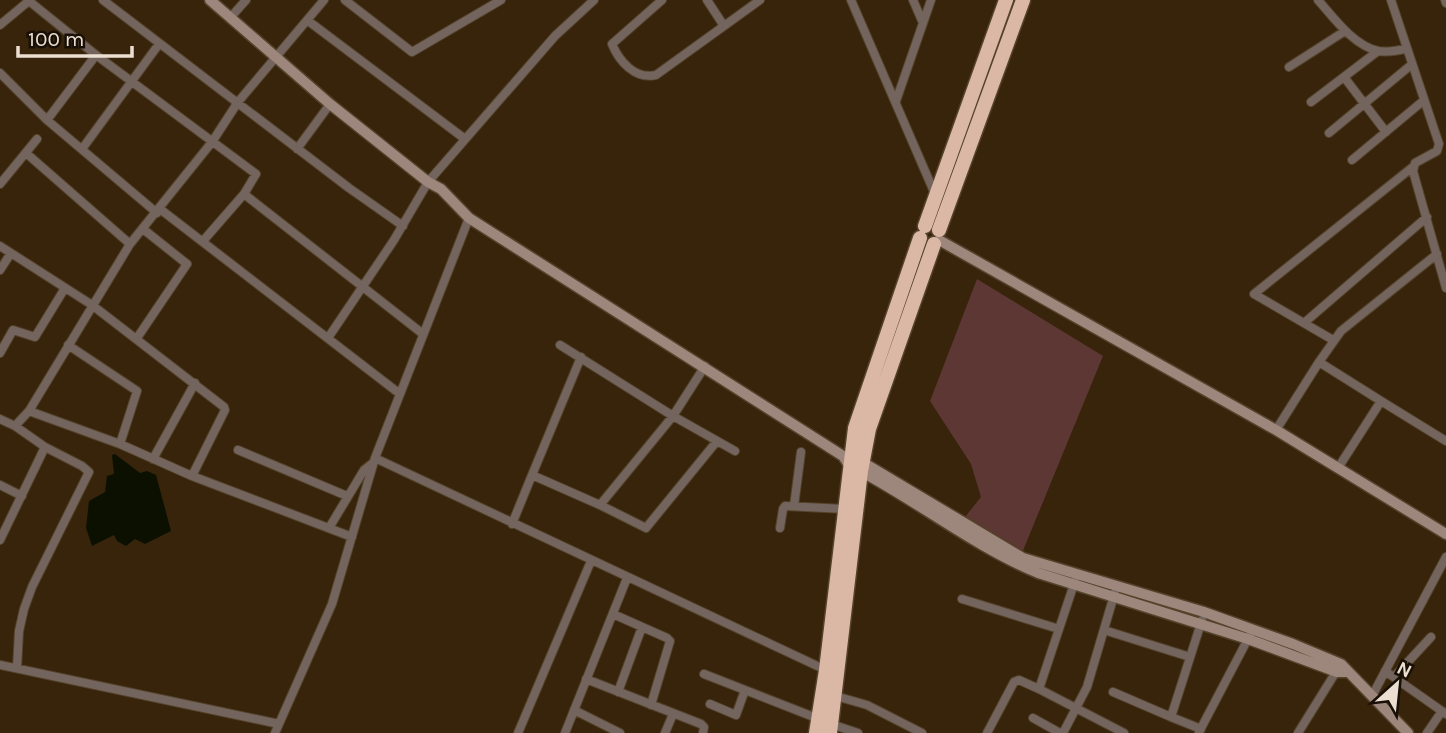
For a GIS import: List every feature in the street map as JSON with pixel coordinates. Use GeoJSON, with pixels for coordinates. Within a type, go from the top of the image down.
{"type":"FeatureCollection","features":[{"type":"Feature","properties":{"kind":"highway"},"geometry":{"type":"LineString","coordinates":[[931,236],[936,195],[1006,0]]}},
{"type":"Feature","properties":{"kind":"highway"},"geometry":{"type":"LineString","coordinates":[[824,727],[832,672],[855,428],[931,236],[946,211],[1023,0]]}},
{"type":"Feature","properties":{"kind":"highway"},"geometry":{"type":"LineString","coordinates":[[832,672],[845,509],[853,462]]}},
{"type":"Feature","properties":{"kind":"street"},"geometry":{"type":"LineString","coordinates":[[2,19],[30,0],[96,55],[256,174],[244,194],[203,241]]}},
{"type":"Feature","properties":{"kind":"street"},"geometry":{"type":"LineString","coordinates":[[103,0],[297,149],[403,226]]}},
{"type":"Feature","properties":{"kind":"street"},"geometry":{"type":"LineString","coordinates":[[210,0],[330,104],[428,182],[441,189],[469,218],[1007,560],[1073,585],[1115,591]]}},
{"type":"Feature","properties":{"kind":"street"},"geometry":{"type":"LineString","coordinates":[[230,18],[246,0]]}},
{"type":"Feature","properties":{"kind":"street"},"geometry":{"type":"LineString","coordinates":[[15,426],[29,411],[130,244],[212,142],[238,102],[324,0]]}},
{"type":"Feature","properties":{"kind":"street"},"geometry":{"type":"LineString","coordinates":[[345,0],[413,52],[500,0]]}},
{"type":"Feature","properties":{"kind":"street"},"geometry":{"type":"LineString","coordinates":[[328,338],[403,226],[428,182],[555,36],[594,0]]}},
{"type":"Feature","properties":{"kind":"street"},"geometry":{"type":"LineString","coordinates":[[662,0],[612,44],[636,74],[656,75],[761,0]]}},
{"type":"Feature","properties":{"kind":"street"},"geometry":{"type":"LineString","coordinates":[[707,0],[724,26]]}},
{"type":"Feature","properties":{"kind":"street"},"geometry":{"type":"LineString","coordinates":[[851,0],[936,195],[946,211]]}},
{"type":"Feature","properties":{"kind":"street"},"geometry":{"type":"LineString","coordinates":[[913,0],[923,23]]}},
{"type":"Feature","properties":{"kind":"street"},"geometry":{"type":"LineString","coordinates":[[896,101],[931,0]]}},
{"type":"Feature","properties":{"kind":"street"},"geometry":{"type":"LineString","coordinates":[[1318,0],[1345,31],[1378,51]]}},
{"type":"Feature","properties":{"kind":"street"},"geometry":{"type":"LineString","coordinates":[[1329,0],[1333,18]]}},
{"type":"Feature","properties":{"kind":"street"},"geometry":{"type":"LineString","coordinates":[[1391,0],[1439,148],[1446,155]]}},
{"type":"Feature","properties":{"kind":"street"},"geometry":{"type":"LineString","coordinates":[[307,20],[465,139]]}},
{"type":"Feature","properties":{"kind":"street"},"geometry":{"type":"LineString","coordinates":[[1289,67],[1345,31]]}},
{"type":"Feature","properties":{"kind":"street"},"geometry":{"type":"LineString","coordinates":[[82,149],[159,44]]}},
{"type":"Feature","properties":{"kind":"street"},"geometry":{"type":"LineString","coordinates":[[1311,102],[1378,51],[1406,49]]}},
{"type":"Feature","properties":{"kind":"street"},"geometry":{"type":"LineString","coordinates":[[47,120],[96,55]]}},
{"type":"Feature","properties":{"kind":"street"},"geometry":{"type":"LineString","coordinates":[[1329,132],[1411,65]]}},
{"type":"Feature","properties":{"kind":"street"},"geometry":{"type":"LineString","coordinates":[[0,74],[47,120],[158,211],[203,241],[400,394]]}},
{"type":"Feature","properties":{"kind":"street"},"geometry":{"type":"LineString","coordinates":[[1343,77],[1385,132]]}},
{"type":"Feature","properties":{"kind":"street"},"geometry":{"type":"LineString","coordinates":[[1352,160],[1423,101]]}},
{"type":"Feature","properties":{"kind":"street"},"geometry":{"type":"LineString","coordinates":[[297,149],[330,104]]}},
{"type":"Feature","properties":{"kind":"street"},"geometry":{"type":"LineString","coordinates":[[0,184],[37,139]]}},
{"type":"Feature","properties":{"kind":"street"},"geometry":{"type":"LineString","coordinates":[[1333,340],[1254,294],[1439,148]]}},
{"type":"Feature","properties":{"kind":"street"},"geometry":{"type":"LineString","coordinates":[[26,153],[130,244]]}},
{"type":"Feature","properties":{"kind":"street"},"geometry":{"type":"LineString","coordinates":[[1413,166],[1412,171],[1446,288]]}},
{"type":"Feature","properties":{"kind":"street"},"geometry":{"type":"LineString","coordinates":[[244,194],[362,289],[423,334]]}},
{"type":"Feature","properties":{"kind":"street"},"geometry":{"type":"LineString","coordinates":[[1304,323],[1427,217]]}},
{"type":"Feature","properties":{"kind":"street"},"geometry":{"type":"LineString","coordinates":[[275,733],[332,604],[374,460],[469,218]]}},
{"type":"Feature","properties":{"kind":"street"},"geometry":{"type":"LineString","coordinates":[[137,338],[187,264],[143,229]]}},
{"type":"Feature","properties":{"kind":"street"},"geometry":{"type":"LineString","coordinates":[[931,236],[1276,430],[1446,534]]}},
{"type":"Feature","properties":{"kind":"street"},"geometry":{"type":"LineString","coordinates":[[0,246],[92,305],[225,409],[192,475]]}},
{"type":"Feature","properties":{"kind":"street"},"geometry":{"type":"LineString","coordinates":[[0,270],[11,253]]}},
{"type":"Feature","properties":{"kind":"street"},"geometry":{"type":"LineString","coordinates":[[1276,430],[1341,331],[1437,254]]}},
{"type":"Feature","properties":{"kind":"street"},"geometry":{"type":"LineString","coordinates":[[0,353],[13,330],[36,336],[65,288]]}},
{"type":"Feature","properties":{"kind":"street"},"geometry":{"type":"LineString","coordinates":[[68,345],[137,391],[120,444]]}},
{"type":"Feature","properties":{"kind":"street"},"geometry":{"type":"LineString","coordinates":[[560,345],[673,416],[736,451]]}},
{"type":"Feature","properties":{"kind":"street"},"geometry":{"type":"LineString","coordinates":[[512,524],[581,357]]}},
{"type":"Feature","properties":{"kind":"street"},"geometry":{"type":"LineString","coordinates":[[1319,362],[1446,441]]}},
{"type":"Feature","properties":{"kind":"street"},"geometry":{"type":"LineString","coordinates":[[600,505],[673,416],[705,366]]}},
{"type":"Feature","properties":{"kind":"street"},"geometry":{"type":"LineString","coordinates":[[153,459],[195,383]]}},
{"type":"Feature","properties":{"kind":"street"},"geometry":{"type":"LineString","coordinates":[[1338,468],[1381,401]]}},
{"type":"Feature","properties":{"kind":"street"},"geometry":{"type":"LineString","coordinates":[[29,411],[120,444],[352,537]]}},
{"type":"Feature","properties":{"kind":"street"},"geometry":{"type":"LineString","coordinates":[[0,419],[89,472],[32,587],[19,631],[17,668]]}},
{"type":"Feature","properties":{"kind":"street"},"geometry":{"type":"LineString","coordinates":[[532,475],[646,528],[718,441]]}},
{"type":"Feature","properties":{"kind":"street"},"geometry":{"type":"LineString","coordinates":[[0,540],[45,447]]}},
{"type":"Feature","properties":{"kind":"street"},"geometry":{"type":"LineString","coordinates":[[238,450],[347,496]]}},
{"type":"Feature","properties":{"kind":"street"},"geometry":{"type":"LineString","coordinates":[[794,506],[801,452]]}},
{"type":"Feature","properties":{"kind":"street"},"geometry":{"type":"LineString","coordinates":[[329,528],[347,496],[374,460]]}},
{"type":"Feature","properties":{"kind":"street"},"geometry":{"type":"LineString","coordinates":[[374,460],[832,672]]}},
{"type":"Feature","properties":{"kind":"street"},"geometry":{"type":"LineString","coordinates":[[853,462],[1013,554],[1077,573],[1115,591],[1251,634],[1342,670],[1408,733]]}},
{"type":"Feature","properties":{"kind":"street"},"geometry":{"type":"LineString","coordinates":[[0,485],[22,496]]}},
{"type":"Feature","properties":{"kind":"street"},"geometry":{"type":"LineString","coordinates":[[780,528],[784,507],[845,509]]}},
{"type":"Feature","properties":{"kind":"street"},"geometry":{"type":"LineString","coordinates":[[1372,696],[1446,557]]}},
{"type":"Feature","properties":{"kind":"street"},"geometry":{"type":"LineString","coordinates":[[518,733],[590,561]]}},
{"type":"Feature","properties":{"kind":"street"},"geometry":{"type":"LineString","coordinates":[[1039,689],[1077,573]]}},
{"type":"Feature","properties":{"kind":"street"},"geometry":{"type":"LineString","coordinates":[[565,733],[627,578]]}},
{"type":"Feature","properties":{"kind":"street"},"geometry":{"type":"LineString","coordinates":[[1033,718],[1062,733],[1087,687],[1115,591]]}},
{"type":"Feature","properties":{"kind":"street"},"geometry":{"type":"LineString","coordinates":[[962,598],[1059,629]]}},
{"type":"Feature","properties":{"kind":"street"},"geometry":{"type":"LineString","coordinates":[[613,614],[667,638],[671,644],[651,705]]}},
{"type":"Feature","properties":{"kind":"street"},"geometry":{"type":"LineString","coordinates":[[1171,717],[1202,618]]}},
{"type":"Feature","properties":{"kind":"street"},"geometry":{"type":"LineString","coordinates":[[618,691],[642,628]]}},
{"type":"Feature","properties":{"kind":"street"},"geometry":{"type":"LineString","coordinates":[[1104,630],[1190,657]]}},
{"type":"Feature","properties":{"kind":"street"},"geometry":{"type":"LineString","coordinates":[[1113,692],[1200,731],[1251,634]]}},
{"type":"Feature","properties":{"kind":"street"},"geometry":{"type":"LineString","coordinates":[[1394,677],[1431,637]]}},
{"type":"Feature","properties":{"kind":"street"},"geometry":{"type":"LineString","coordinates":[[0,665],[279,724]]}},
{"type":"Feature","properties":{"kind":"street"},"geometry":{"type":"LineString","coordinates":[[1298,733],[1342,670]]}},
{"type":"Feature","properties":{"kind":"street"},"geometry":{"type":"LineString","coordinates":[[1385,671],[1444,712],[1427,733]]}},
{"type":"Feature","properties":{"kind":"street"},"geometry":{"type":"LineString","coordinates":[[704,674],[824,727],[858,733]]}},
{"type":"Feature","properties":{"kind":"street"},"geometry":{"type":"LineString","coordinates":[[586,679],[701,724],[704,727],[703,733]]}},
{"type":"Feature","properties":{"kind":"street"},"geometry":{"type":"LineString","coordinates":[[987,733],[1014,681],[1019,680],[1124,733]]}},
{"type":"Feature","properties":{"kind":"street"},"geometry":{"type":"LineString","coordinates":[[710,704],[736,715],[745,690]]}},
{"type":"Feature","properties":{"kind":"street"},"geometry":{"type":"LineString","coordinates":[[829,695],[867,705],[922,733]]}},
{"type":"Feature","properties":{"kind":"street"},"geometry":{"type":"LineString","coordinates":[[574,710],[620,733]]}},
{"type":"Feature","properties":{"kind":"street"},"geometry":{"type":"LineString","coordinates":[[665,733],[673,714]]}},
{"type":"Feature","properties":{"kind":"shaded area"},"geometry":{"type":"Polygon","coordinates":[[[977,279],[1103,356],[1022,553],[961,522],[981,497],[971,464],[930,401],[977,279]]]}},
{"type":"Feature","properties":{"kind":"shaded area"},"geometry":{"type":"Polygon","coordinates":[[[115,454],[140,473],[147,471],[156,475],[171,531],[145,544],[135,539],[126,546],[117,541],[114,535],[92,546],[86,528],[89,501],[105,492],[107,476],[114,474],[112,455],[115,454]]]}}]}
